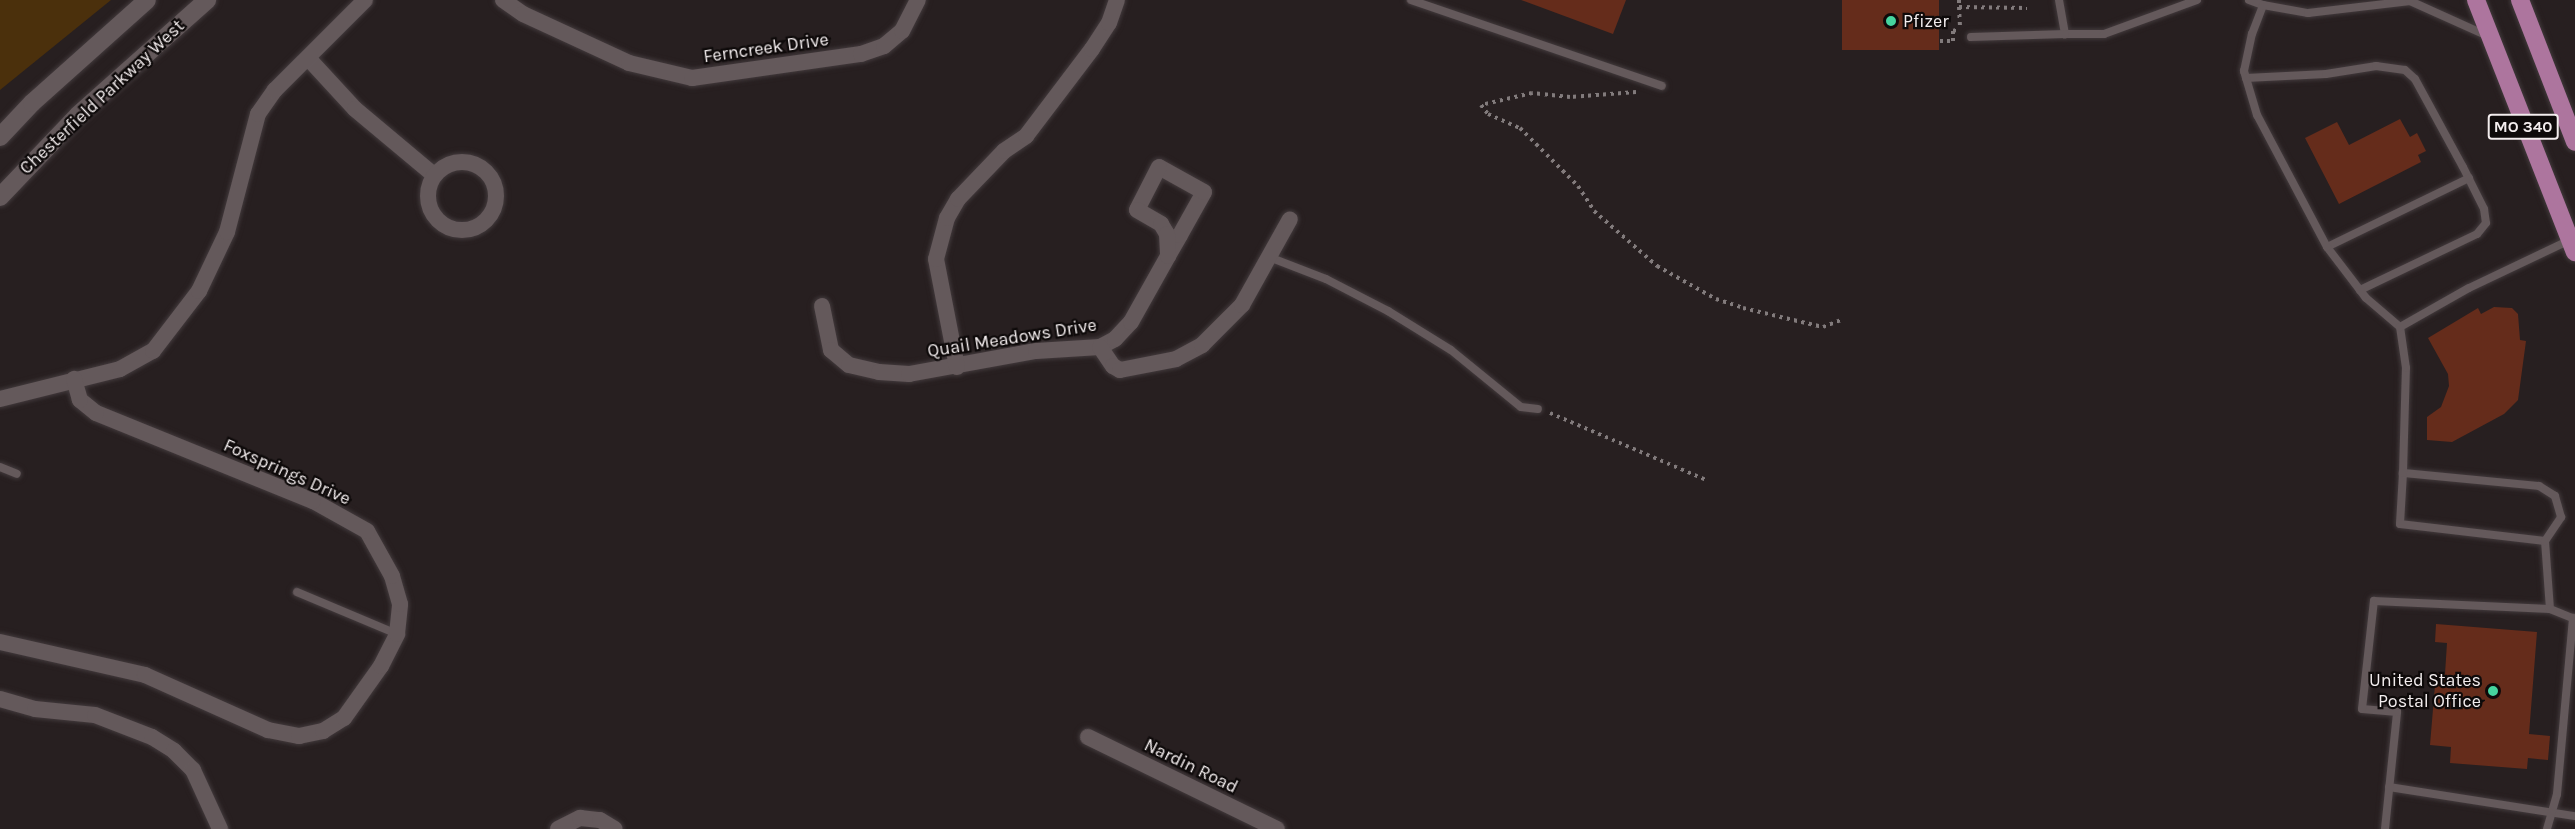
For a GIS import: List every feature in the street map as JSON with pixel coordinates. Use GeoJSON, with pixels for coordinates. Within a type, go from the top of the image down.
{"type":"FeatureCollection","features":[{"type":"Feature","properties":{"kind":"main road","name":"MO 340"},"geometry":{"type":"LineString","coordinates":[[2476,0],[2572,246]]}},
{"type":"Feature","properties":{"kind":"main road","name":"MO 340"},"geometry":{"type":"LineString","coordinates":[[2520,0],[2575,142]]}},
{"type":"Feature","properties":{"kind":"street"},"geometry":{"type":"LineString","coordinates":[[0,137],[32,103],[147,0]]}},
{"type":"Feature","properties":{"kind":"street","name":"Chesterfield Parkway West"},"geometry":{"type":"LineString","coordinates":[[0,197],[78,115],[207,0]]}},
{"type":"Feature","properties":{"kind":"street"},"geometry":{"type":"LineString","coordinates":[[0,399],[120,369],[153,351],[179,321],[199,291],[226,232],[258,114],[274,90],[365,0]]}},
{"type":"Feature","properties":{"kind":"street","name":"Ferncreek Drive"},"geometry":{"type":"LineString","coordinates":[[503,0],[523,14],[629,63],[692,78],[861,54],[884,46],[902,31],[918,0]]}},
{"type":"Feature","properties":{"kind":"street"},"geometry":{"type":"LineString","coordinates":[[957,367],[936,259],[947,218],[958,199],[1004,151],[1026,136],[1092,49],[1109,23],[1117,0]]}},
{"type":"Feature","properties":{"kind":"street"},"geometry":{"type":"LineString","coordinates":[[308,58],[355,109],[434,175]]}},
{"type":"Feature","properties":{"kind":"street"},"geometry":{"type":"LineString","coordinates":[[462,161],[480,166],[496,188],[496,200],[490,217],[471,229],[459,230],[440,222],[428,198],[434,175],[450,163],[462,161]]}},
{"type":"Feature","properties":{"kind":"street","name":"Quail Meadows Drive"},"geometry":{"type":"LineString","coordinates":[[822,306],[831,350],[849,365],[909,374],[1036,351],[1100,347],[1115,339],[1131,322],[1204,192],[1159,167],[1137,210],[1161,224],[1167,234],[1168,256]]}},
{"type":"Feature","properties":{"kind":"street"},"geometry":{"type":"LineString","coordinates":[[1100,347],[1113,366],[1120,370],[1176,358],[1202,345],[1242,305],[1290,219]]}},
{"type":"Feature","properties":{"kind":"street","name":"Foxsprings Drive"},"geometry":{"type":"LineString","coordinates":[[0,642],[145,675],[268,730],[299,736],[323,731],[344,718],[381,666],[397,634],[400,604],[392,576],[367,531],[313,501],[96,413],[80,400],[74,380]]}},
{"type":"Feature","properties":{"kind":"street"},"geometry":{"type":"LineString","coordinates":[[0,699],[35,709],[95,715],[152,737],[174,751],[193,770],[220,829]]}},
{"type":"Feature","properties":{"kind":"street","name":"Nardin Road"},"geometry":{"type":"LineString","coordinates":[[1088,737],[1277,829]]}},
{"type":"Feature","properties":{"kind":"street"},"geometry":{"type":"LineString","coordinates":[[558,829],[580,818],[600,820],[615,829]]}},
{"type":"Feature","properties":{"kind":"lane"},"geometry":{"type":"LineString","coordinates":[[1412,0],[1662,87]]}},
{"type":"Feature","properties":{"kind":"lane"},"geometry":{"type":"LineString","coordinates":[[2059,0],[2065,34]]}},
{"type":"Feature","properties":{"kind":"lane"},"geometry":{"type":"LineString","coordinates":[[1971,36],[2104,34],[2197,0]]}},
{"type":"Feature","properties":{"kind":"lane"},"geometry":{"type":"LineString","coordinates":[[2248,0],[2262,5],[2308,13],[2365,3],[2418,3],[2489,36]]}},
{"type":"Feature","properties":{"kind":"lane"},"geometry":{"type":"LineString","coordinates":[[2262,5],[2252,34],[2246,78],[2257,115],[2328,247],[2360,290],[2400,327],[2406,368],[2400,524],[2545,541]]}},
{"type":"Feature","properties":{"kind":"lane"},"geometry":{"type":"LineString","coordinates":[[2246,78],[2326,74],[2376,66],[2405,70],[2415,79],[2469,178],[2484,209],[2486,223],[2477,234],[2360,290]]}},
{"type":"Feature","properties":{"kind":"lane"},"geometry":{"type":"LineString","coordinates":[[2328,247],[2469,178]]}},
{"type":"Feature","properties":{"kind":"lane"},"geometry":{"type":"LineString","coordinates":[[2400,327],[2469,288],[2572,246]]}},
{"type":"Feature","properties":{"kind":"lane"},"geometry":{"type":"LineString","coordinates":[[1269,257],[1326,279],[1388,311],[1451,350],[1521,407],[1538,409]]}},
{"type":"Feature","properties":{"kind":"lane"},"geometry":{"type":"LineString","coordinates":[[0,467],[17,474]]}},
{"type":"Feature","properties":{"kind":"lane"},"geometry":{"type":"LineString","coordinates":[[2403,473],[2539,486],[2555,496],[2561,517],[2545,541],[2550,609]]}},
{"type":"Feature","properties":{"kind":"lane"},"geometry":{"type":"LineString","coordinates":[[297,592],[397,634]]}},
{"type":"Feature","properties":{"kind":"lane"},"geometry":{"type":"LineString","coordinates":[[2385,829],[2397,712],[2362,709],[2374,601],[2550,609],[2574,619],[2557,794],[2547,829]]}},
{"type":"Feature","properties":{"kind":"lane"},"geometry":{"type":"LineString","coordinates":[[2389,788],[2575,816]]}},
{"type":"Feature","properties":{"kind":"path"},"geometry":{"type":"LineString","coordinates":[[1959,0],[1959,29]]}},
{"type":"Feature","properties":{"kind":"path"},"geometry":{"type":"LineString","coordinates":[[1959,7],[2027,8]]}},
{"type":"Feature","properties":{"kind":"path"},"geometry":{"type":"LineString","coordinates":[[1940,41],[1953,41],[1953,31],[1959,29],[1971,36]]}},
{"type":"Feature","properties":{"kind":"path"},"geometry":{"type":"LineString","coordinates":[[1647,81],[1636,92],[1626,94],[1570,97],[1532,93],[1481,105],[1488,114],[1520,129],[1578,186],[1594,211],[1657,266],[1716,299],[1743,308],[1822,327],[1841,320]]}},
{"type":"Feature","properties":{"kind":"path"},"geometry":{"type":"LineString","coordinates":[[1538,409],[1706,480]]}},
{"type":"Feature","properties":{"kind":"shaded area"},"geometry":{"type":"Polygon","coordinates":[[[0,0],[111,0],[0,90],[0,0]]]}},
{"type":"Feature","properties":{"kind":"building"},"geometry":{"type":"Polygon","coordinates":[[[1521,0],[1626,0],[1613,34],[1521,0]]]}},
{"type":"Feature","properties":{"kind":"building","name":"Pfizer"},"geometry":{"type":"Polygon","coordinates":[[[1842,0],[1939,0],[1939,50],[1842,50],[1842,0]]]}},
{"type":"Feature","properties":{"kind":"building"},"geometry":{"type":"Polygon","coordinates":[[[2400,119],[2410,137],[2417,133],[2426,151],[2418,155],[2421,162],[2339,204],[2305,138],[2337,122],[2349,145],[2400,119]]]}},
{"type":"Feature","properties":{"kind":"building"},"geometry":{"type":"Polygon","coordinates":[[[2494,307],[2512,308],[2518,314],[2520,340],[2526,341],[2518,400],[2504,414],[2452,442],[2427,440],[2427,417],[2441,407],[2449,386],[2448,374],[2428,338],[2478,308],[2481,314],[2494,307]]]}},
{"type":"Feature","properties":{"kind":"building"},"geometry":{"type":"Polygon","coordinates":[[[2436,624],[2537,632],[2529,734],[2550,736],[2548,760],[2528,758],[2527,769],[2450,763],[2451,747],[2430,745],[2436,673],[2445,674],[2447,643],[2435,642],[2436,624]]]}},
{"type":"Feature","properties":{"kind":"place","name":"Pfizer"},"geometry":{"type":"Point","coordinates":[1891,21]}},
{"type":"Feature","properties":{"kind":"place","name":"United States Postal Office"},"geometry":{"type":"Point","coordinates":[2493,691]}}]}
